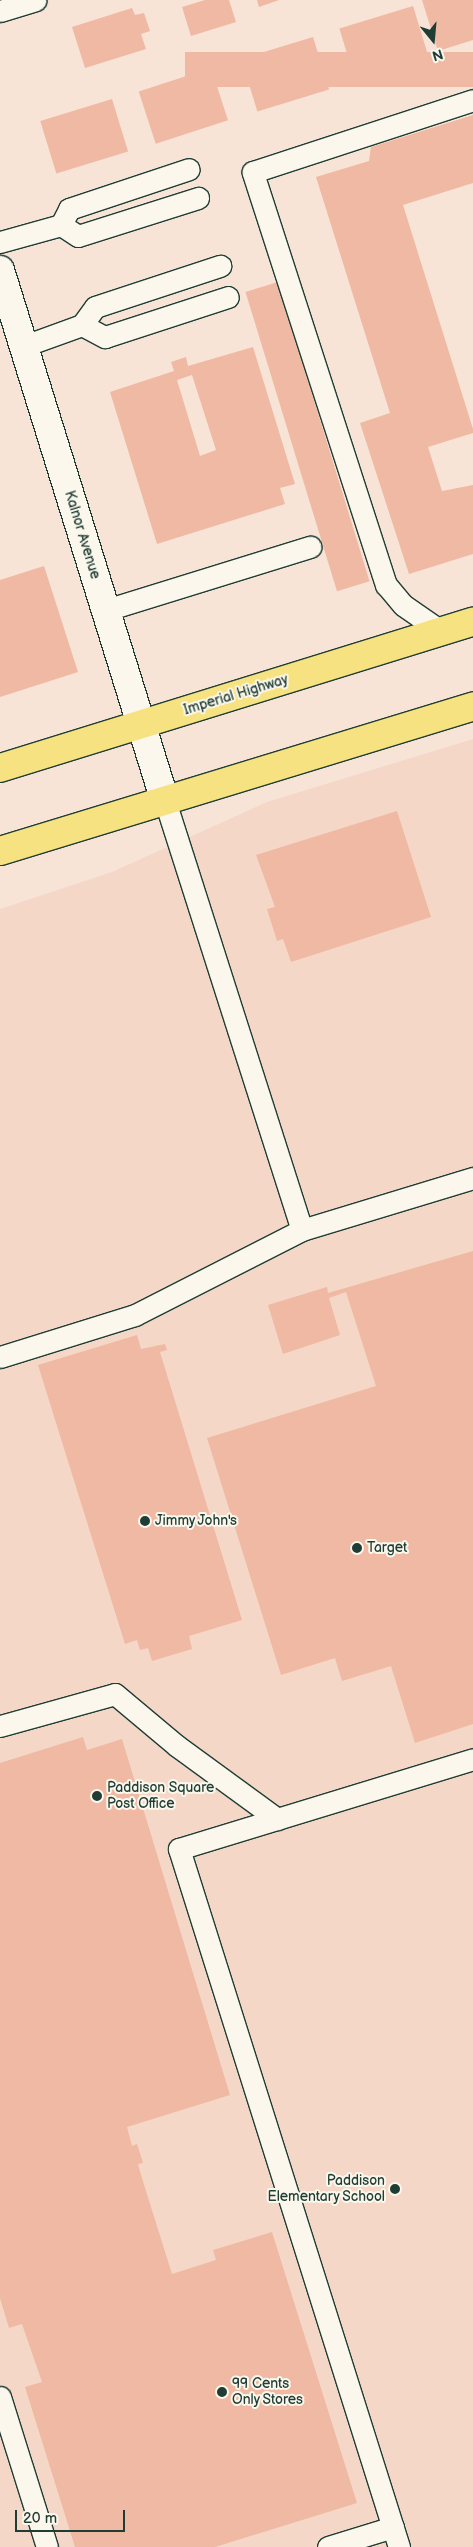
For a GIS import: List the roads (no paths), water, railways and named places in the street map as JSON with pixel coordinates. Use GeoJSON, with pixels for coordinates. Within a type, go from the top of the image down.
{"type":"FeatureCollection","features":[{"type":"Feature","properties":{"kind":"main road","name":"Imperial Highway"},"geometry":{"type":"LineString","coordinates":[[0,768],[473,622]]}},
{"type":"Feature","properties":{"kind":"main road"},"geometry":{"type":"LineString","coordinates":[[0,851],[473,706]]}},
{"type":"Feature","properties":{"kind":"street","name":"Kalnor Avenue"},"geometry":{"type":"LineString","coordinates":[[0,270],[165,801]]}},
{"type":"Feature","properties":{"kind":"lane"},"geometry":{"type":"LineString","coordinates":[[0,11],[35,0]]}},
{"type":"Feature","properties":{"kind":"lane"},"geometry":{"type":"LineString","coordinates":[[442,632],[403,605],[386,585],[253,172],[473,100]]}},
{"type":"Feature","properties":{"kind":"lane"},"geometry":{"type":"LineString","coordinates":[[0,242],[61,225],[69,209],[189,168]]}},
{"type":"Feature","properties":{"kind":"lane"},"geometry":{"type":"LineString","coordinates":[[61,225],[78,236],[198,198]]}},
{"type":"Feature","properties":{"kind":"lane"},"geometry":{"type":"LineString","coordinates":[[24,346],[82,325],[95,307],[220,266]]}},
{"type":"Feature","properties":{"kind":"lane"},"geometry":{"type":"LineString","coordinates":[[82,325],[105,337],[228,297]]}},
{"type":"Feature","properties":{"kind":"lane"},"geometry":{"type":"LineString","coordinates":[[106,610],[310,547]]}},
{"type":"Feature","properties":{"kind":"lane"},"geometry":{"type":"LineString","coordinates":[[165,801],[302,1230]]}},
{"type":"Feature","properties":{"kind":"lane"},"geometry":{"type":"LineString","coordinates":[[0,1357],[135,1316],[302,1230],[473,1178]]}},
{"type":"Feature","properties":{"kind":"lane"},"geometry":{"type":"LineString","coordinates":[[0,1726],[115,1694],[177,1746],[277,1819]]}},
{"type":"Feature","properties":{"kind":"lane"},"geometry":{"type":"LineString","coordinates":[[328,2547],[396,2537],[179,1849],[473,1759]]}},
{"type":"Feature","properties":{"kind":"lane"},"geometry":{"type":"LineString","coordinates":[[0,2397],[47,2547]]}},
{"type":"Feature","properties":{"kind":"place","name":"Jimmy John's"},"geometry":{"type":"Point","coordinates":[145,1521]}},
{"type":"Feature","properties":{"kind":"place","name":"Target"},"geometry":{"type":"Point","coordinates":[357,1548]}},
{"type":"Feature","properties":{"kind":"place","name":"Paddison Square Post Office"},"geometry":{"type":"Point","coordinates":[97,1796]}},
{"type":"Feature","properties":{"kind":"place","name":"Paddison Elementary School"},"geometry":{"type":"Point","coordinates":[395,2189]}},
{"type":"Feature","properties":{"kind":"place","name":"99 Cents Only Stores"},"geometry":{"type":"Point","coordinates":[222,2392]}}]}
